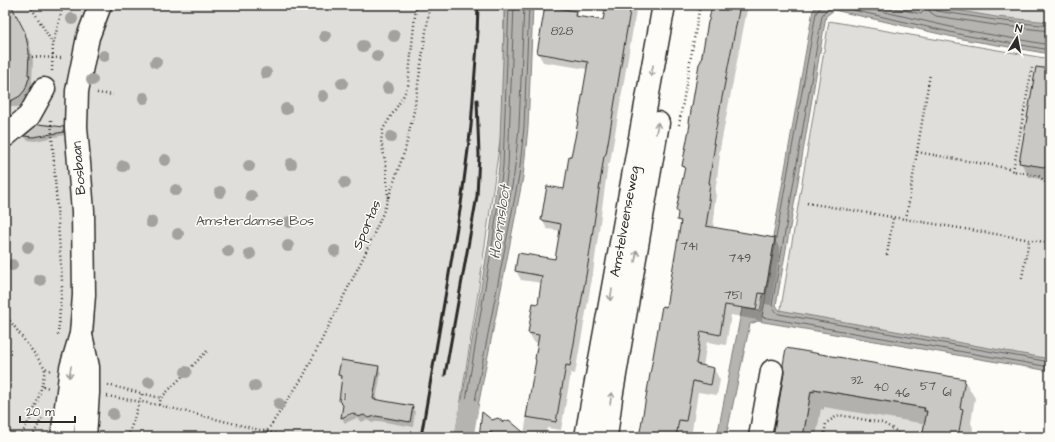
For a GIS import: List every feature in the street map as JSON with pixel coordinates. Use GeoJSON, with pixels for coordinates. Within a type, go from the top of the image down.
{"type":"FeatureCollection","features":[{"type":"Feature","properties":{"kind":"main road","name":"Bosbaan"},"geometry":{"type":"LineString","coordinates":[[62,437],[71,368],[81,334],[85,281],[76,127],[77,91],[88,37],[100,5]]}},
{"type":"Feature","properties":{"kind":"main road","name":"Amstelveenseweg"},"geometry":{"type":"LineString","coordinates":[[586,437],[664,5]]}},
{"type":"Feature","properties":{"kind":"main road","name":"Amstelveenseweg"},"geometry":{"type":"LineString","coordinates":[[606,437],[611,398],[678,5]]}},
{"type":"Feature","properties":{"kind":"main road"},"geometry":{"type":"LineString","coordinates":[[5,136],[29,116],[48,81]]}},
{"type":"Feature","properties":{"kind":"main road"},"geometry":{"type":"LineString","coordinates":[[760,437],[772,371]]}},
{"type":"Feature","properties":{"kind":"main road","name":"Bosbaan"},"geometry":{"type":"LineString","coordinates":[[69,389],[87,436]]}},
{"type":"Feature","properties":{"kind":"path"},"geometry":{"type":"LineString","coordinates":[[30,5],[53,45]]}},
{"type":"Feature","properties":{"kind":"path"},"geometry":{"type":"LineString","coordinates":[[48,81],[53,45],[63,5]]}},
{"type":"Feature","properties":{"kind":"path"},"geometry":{"type":"LineString","coordinates":[[388,200],[386,165],[380,141],[383,128],[404,97],[408,85],[416,5]]}},
{"type":"Feature","properties":{"kind":"path","name":"Sportas"},"geometry":{"type":"LineString","coordinates":[[263,437],[303,377],[364,256],[388,200],[405,150],[414,111],[430,5]]}},
{"type":"Feature","properties":{"kind":"path"},"geometry":{"type":"LineString","coordinates":[[32,57],[83,58]]}},
{"type":"Feature","properties":{"kind":"path"},"geometry":{"type":"LineString","coordinates":[[1013,171],[1032,68]]}},
{"type":"Feature","properties":{"kind":"path"},"geometry":{"type":"LineString","coordinates":[[906,219],[930,74]]}},
{"type":"Feature","properties":{"kind":"path"},"geometry":{"type":"LineString","coordinates":[[50,119],[62,285],[58,337]]}},
{"type":"Feature","properties":{"kind":"path"},"geometry":{"type":"LineString","coordinates":[[917,152],[1007,168],[1013,171],[1039,176],[1047,185],[1050,185]]}},
{"type":"Feature","properties":{"kind":"path"},"geometry":{"type":"LineString","coordinates":[[807,203],[1050,243]]}},
{"type":"Feature","properties":{"kind":"path"},"geometry":{"type":"LineString","coordinates":[[887,255],[893,218]]}},
{"type":"Feature","properties":{"kind":"path"},"geometry":{"type":"LineString","coordinates":[[1022,278],[1029,240]]}},
{"type":"Feature","properties":{"kind":"path"},"geometry":{"type":"LineString","coordinates":[[5,314],[45,368],[43,386],[26,428],[19,437]]}},
{"type":"Feature","properties":{"kind":"path"},"geometry":{"type":"LineString","coordinates":[[5,323],[9,320]]}},
{"type":"Feature","properties":{"kind":"path"},"geometry":{"type":"LineString","coordinates":[[159,405],[161,398],[208,349]]}},
{"type":"Feature","properties":{"kind":"path"},"geometry":{"type":"LineString","coordinates":[[54,372],[55,365]]}},
{"type":"Feature","properties":{"kind":"path"},"geometry":{"type":"LineString","coordinates":[[69,389],[159,405],[288,437]]}},
{"type":"Feature","properties":{"kind":"path"},"geometry":{"type":"LineString","coordinates":[[128,437],[142,394]]}},
{"type":"Feature","properties":{"kind":"path"},"geometry":{"type":"LineString","coordinates":[[32,437],[43,419],[45,411]]}},
{"type":"Feature","properties":{"kind":"path"},"geometry":{"type":"LineString","coordinates":[[824,437],[826,423],[839,415],[883,423],[898,432],[898,437]]}},
{"type":"Feature","properties":{"kind":"green space","name":"Amsterdamse Bos"},"geometry":{"type":"Polygon","coordinates":[[[5,5],[504,5],[503,120],[479,287],[456,431],[493,437],[5,437],[5,5]]]}},
{"type":"Feature","properties":{"kind":"green space"},"geometry":{"type":"Polygon","coordinates":[[[838,5],[1050,5],[1050,50],[838,10],[838,5]]]}},
{"type":"Feature","properties":{"kind":"green space"},"geometry":{"type":"Polygon","coordinates":[[[829,21],[1050,59],[1050,360],[780,314],[829,21]]]}},
{"type":"Feature","properties":{"kind":"green space"},"geometry":{"type":"Polygon","coordinates":[[[814,389],[924,408],[924,411],[927,411],[922,437],[803,437],[811,391],[814,392],[814,389]]]}},
{"type":"Feature","properties":{"kind":"water"},"geometry":{"type":"Polygon","coordinates":[[[505,5],[533,5],[528,127],[523,177],[473,432],[457,430],[489,240],[499,166],[505,5]]]}},
{"type":"Feature","properties":{"kind":"water"},"geometry":{"type":"Polygon","coordinates":[[[818,5],[926,5],[996,17],[1050,22],[1050,54],[962,39],[834,10],[826,16],[776,305],[779,310],[1050,359],[1050,371],[758,321],[750,324],[726,437],[717,437],[742,308],[760,311],[813,10],[818,5]]]}},
{"type":"Feature","properties":{"kind":"building"},"geometry":{"type":"Polygon","coordinates":[[[5,5],[11,5],[25,32],[29,52],[28,75],[30,75],[25,90],[20,96],[5,104],[5,5]]]}},
{"type":"Feature","properties":{"kind":"building"},"geometry":{"type":"Polygon","coordinates":[[[606,5],[631,5],[606,154],[604,156],[588,264],[570,366],[566,365],[556,422],[526,417],[539,335],[528,333],[533,303],[538,304],[542,276],[515,271],[518,253],[555,259],[561,224],[541,220],[547,186],[564,189],[569,156],[571,156],[575,138],[588,62],[537,53],[545,6],[576,11],[575,16],[603,20],[606,5]]]}},
{"type":"Feature","properties":{"kind":"building"},"geometry":{"type":"Polygon","coordinates":[[[712,5],[740,5],[713,144],[715,144],[709,183],[708,200],[710,200],[706,226],[775,238],[765,294],[759,293],[756,310],[725,305],[720,335],[701,331],[696,364],[714,368],[711,385],[693,381],[686,421],[679,420],[676,437],[639,437],[662,306],[666,307],[681,221],[677,220],[678,213],[676,210],[685,167],[682,166],[690,124],[690,108],[692,106],[699,64],[701,61],[712,5]]]}},
{"type":"Feature","properties":{"kind":"building"},"geometry":{"type":"Polygon","coordinates":[[[1036,67],[1050,69],[1050,168],[1019,163],[1036,67]]]}},
{"type":"Feature","properties":{"kind":"building"},"geometry":{"type":"Polygon","coordinates":[[[38,124],[64,127],[64,132],[33,137],[24,136],[38,124]]]}},
{"type":"Feature","properties":{"kind":"building"},"geometry":{"type":"Polygon","coordinates":[[[786,348],[965,379],[960,408],[963,409],[958,437],[922,437],[927,411],[924,411],[925,408],[814,389],[814,392],[811,391],[803,437],[773,437],[784,373],[783,365],[786,348]]]}},
{"type":"Feature","properties":{"kind":"building"},"geometry":{"type":"Polygon","coordinates":[[[341,360],[379,366],[373,399],[413,406],[410,422],[376,416],[368,418],[364,415],[358,417],[353,413],[341,418],[343,405],[339,401],[342,376],[338,375],[341,360]]]}},
{"type":"Feature","properties":{"kind":"building"},"geometry":{"type":"Polygon","coordinates":[[[482,412],[492,420],[498,418],[503,422],[509,420],[529,437],[496,437],[491,432],[479,437],[482,412]]]}},
{"type":"Feature","properties":{"kind":"waterway","name":"Hoornsloot"},"geometry":{"type":"LineString","coordinates":[[464,437],[469,407]]}},
{"type":"Feature","properties":{"kind":"railway"},"geometry":{"type":"LineString","coordinates":[[477,36],[478,5]]}},
{"type":"Feature","properties":{"kind":"railway"},"geometry":{"type":"LineString","coordinates":[[421,437],[461,204],[471,126],[478,31]]}},
{"type":"Feature","properties":{"kind":"railway"},"geometry":{"type":"LineString","coordinates":[[445,375],[477,196],[479,155],[477,100]]}}]}
